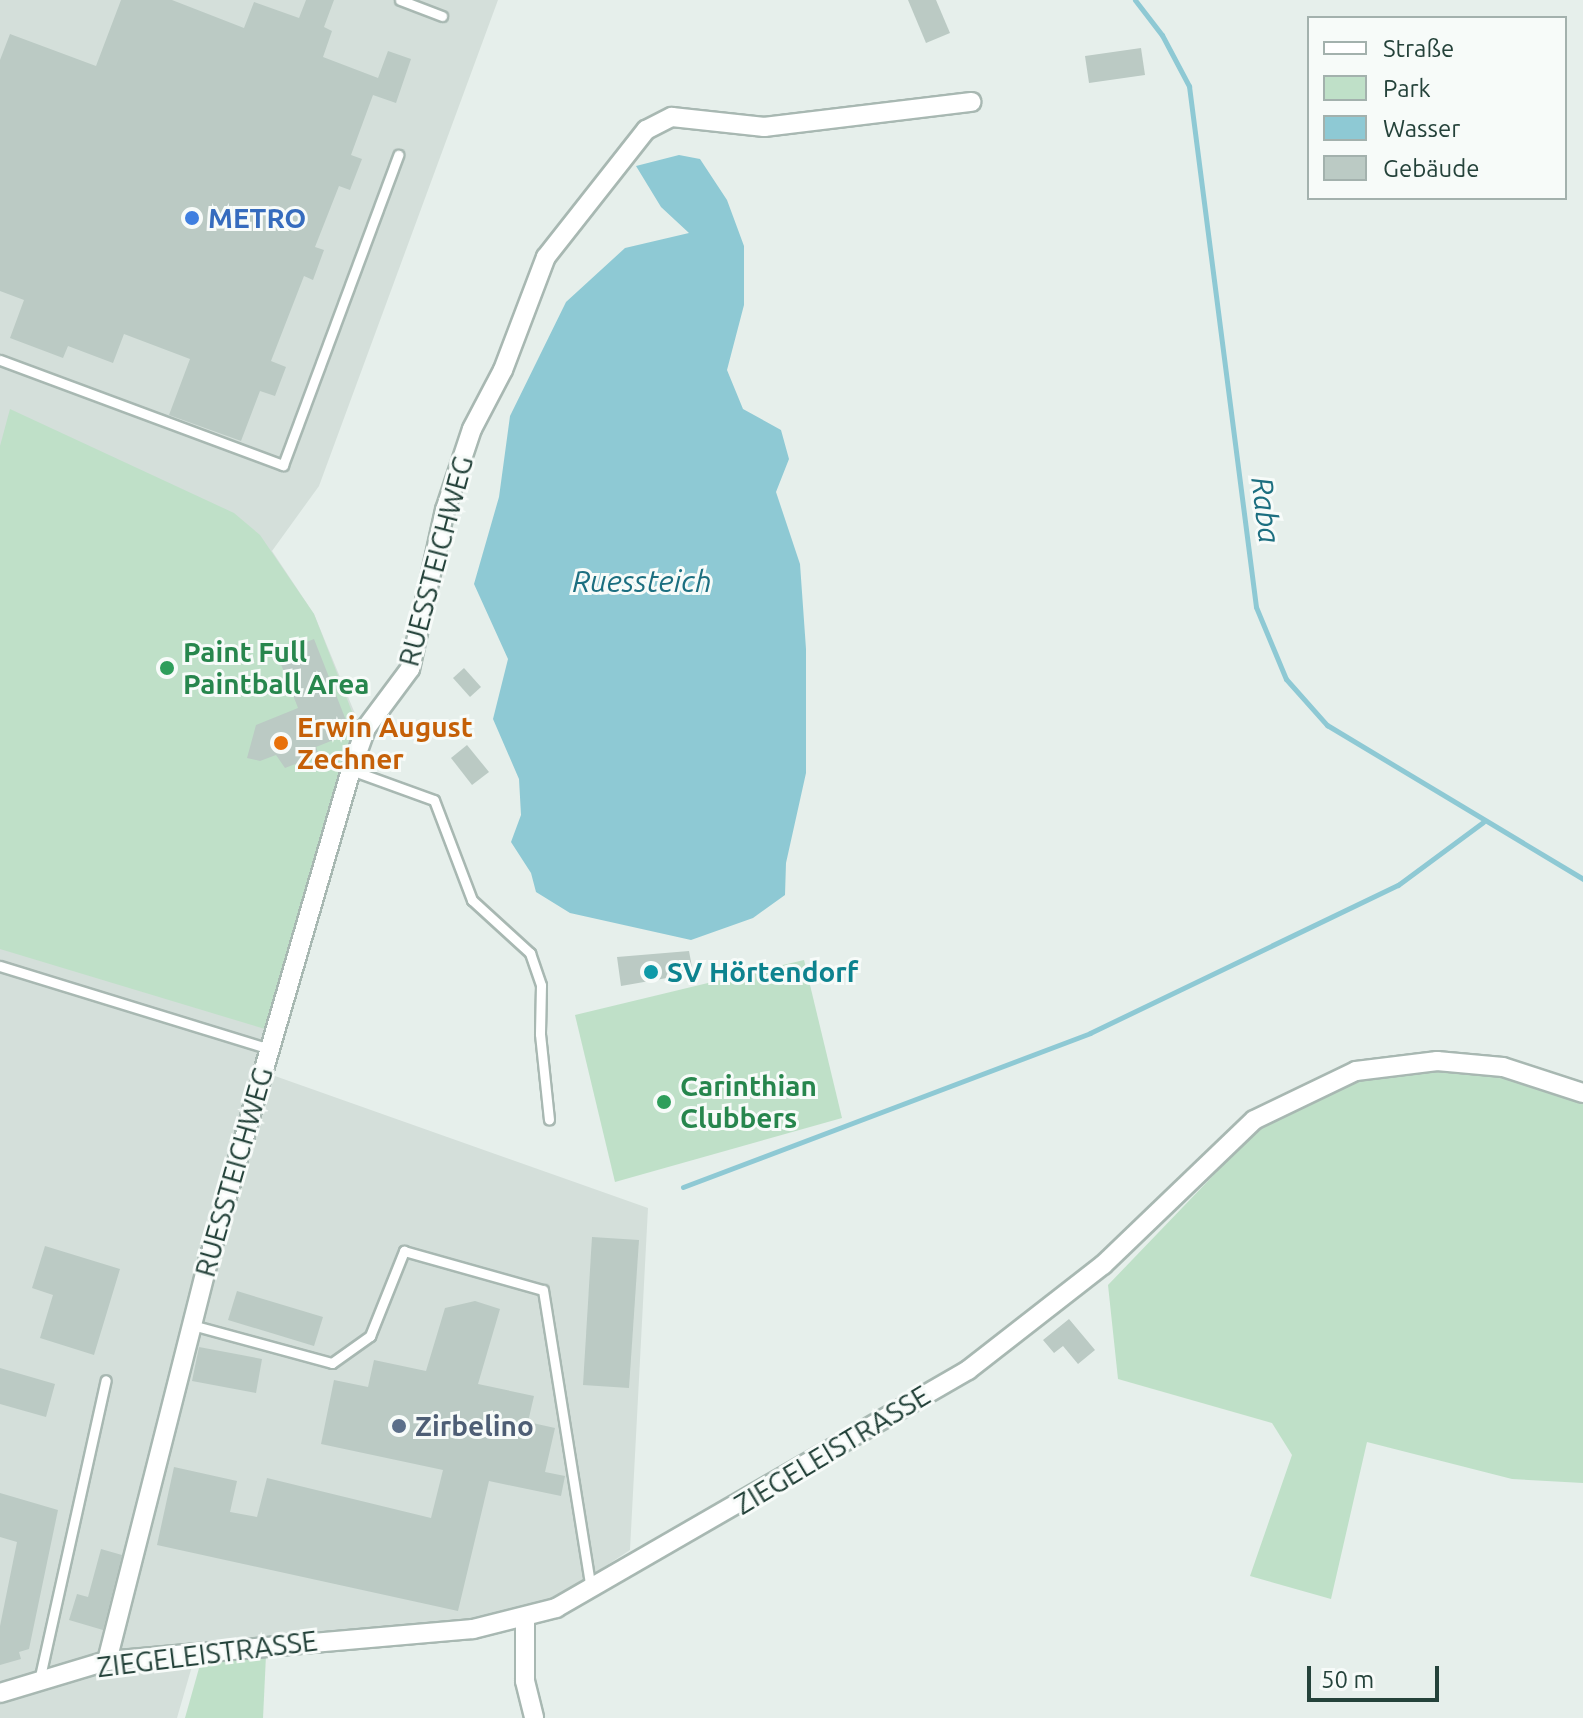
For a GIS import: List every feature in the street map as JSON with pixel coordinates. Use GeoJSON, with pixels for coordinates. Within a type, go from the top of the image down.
{"type":"FeatureCollection","features":[{"type":"Feature","properties":{"kind":"street","name":"RUESSTEICHWEG"},"geometry":{"type":"LineString","coordinates":[[107,1661],[192,1325],[351,770],[366,728],[410,669],[445,510],[472,429],[503,370],[546,257],[646,130],[672,117],[764,127],[972,102]]}},
{"type":"Feature","properties":{"kind":"street","name":"ZIEGELEISTRASSE"},"geometry":{"type":"LineString","coordinates":[[0,1693],[107,1661],[443,1633],[525,1619],[592,1592],[968,1370],[1103,1265],[1254,1120],[1356,1071],[1437,1061],[1503,1067],[1583,1093]]}},
{"type":"Feature","properties":{"kind":"street"},"geometry":{"type":"LineString","coordinates":[[525,1619],[525,1681],[534,1718]]}},
{"type":"Feature","properties":{"kind":"lane"},"geometry":{"type":"LineString","coordinates":[[400,0],[442,16]]}},
{"type":"Feature","properties":{"kind":"lane"},"geometry":{"type":"LineString","coordinates":[[0,360],[283,465],[398,155]]}},
{"type":"Feature","properties":{"kind":"lane"},"geometry":{"type":"LineString","coordinates":[[351,770],[434,800],[472,900],[530,953],[541,985],[540,1034],[549,1120]]}},
{"type":"Feature","properties":{"kind":"lane"},"geometry":{"type":"LineString","coordinates":[[0,966],[270,1049]]}},
{"type":"Feature","properties":{"kind":"lane"},"geometry":{"type":"LineString","coordinates":[[192,1325],[332,1363],[370,1336],[404,1251],[543,1290],[592,1592]]}},
{"type":"Feature","properties":{"kind":"lane"},"geometry":{"type":"LineString","coordinates":[[39,1681],[106,1380]]}},
{"type":"Feature","properties":{"kind":"shaded area"},"geometry":{"type":"Polygon","coordinates":[[[0,0],[498,0],[319,486],[272,551],[314,614],[358,721],[258,1070],[648,1208],[630,1550],[560,1596],[470,1621],[199,1642],[177,1718],[0,1718],[0,0]]]}},
{"type":"Feature","properties":{"kind":"green space","name":"Paint Full Paintball Area"},"geometry":{"type":"Polygon","coordinates":[[[10,409],[234,513],[260,535],[314,614],[356,722],[265,1029],[0,949],[0,446],[10,409]]]}},
{"type":"Feature","properties":{"kind":"green space","name":"Carinthian Clubbers"},"geometry":{"type":"Polygon","coordinates":[[[804,960],[842,1118],[615,1182],[575,1015],[804,960]]]}},
{"type":"Feature","properties":{"kind":"green space"},"geometry":{"type":"Polygon","coordinates":[[[1428,1070],[1481,1070],[1583,1101],[1583,1483],[1512,1479],[1367,1442],[1331,1599],[1250,1576],[1292,1455],[1272,1423],[1118,1379],[1108,1285],[1256,1131],[1359,1079],[1428,1070]]]}},
{"type":"Feature","properties":{"kind":"green space"},"geometry":{"type":"Polygon","coordinates":[[[266,1655],[263,1718],[185,1718],[201,1661],[266,1655]]]}},
{"type":"Feature","properties":{"kind":"water","name":"Ruessteich"},"geometry":{"type":"Polygon","coordinates":[[[679,155],[700,159],[727,200],[744,246],[744,305],[727,370],[743,409],[781,430],[789,459],[776,492],[800,564],[806,649],[806,773],[786,863],[785,895],[753,918],[691,940],[570,913],[536,892],[531,873],[511,842],[521,815],[519,779],[493,719],[508,659],[474,584],[499,497],[510,416],[566,302],[625,248],[689,233],[661,207],[636,166],[679,155]]]}},
{"type":"Feature","properties":{"kind":"building","name":"METRO"},"geometry":{"type":"Polygon","coordinates":[[[121,0],[172,0],[244,28],[254,2],[299,18],[306,0],[334,0],[324,27],[332,31],[323,57],[378,78],[388,51],[411,59],[396,103],[373,95],[351,155],[362,159],[350,190],[339,186],[315,247],[324,250],[313,280],[304,276],[271,361],[286,367],[275,396],[260,391],[241,441],[169,415],[190,359],[124,334],[113,363],[68,346],[63,358],[10,338],[24,300],[0,291],[0,60],[10,34],[96,66],[121,0]]]}},
{"type":"Feature","properties":{"kind":"building"},"geometry":{"type":"Polygon","coordinates":[[[908,0],[936,0],[950,33],[926,43],[908,0]]]}},
{"type":"Feature","properties":{"kind":"building"},"geometry":{"type":"Polygon","coordinates":[[[1141,48],[1145,75],[1089,83],[1085,56],[1141,48]]]}},
{"type":"Feature","properties":{"kind":"building"},"geometry":{"type":"Polygon","coordinates":[[[314,639],[351,733],[316,747],[319,755],[285,768],[276,755],[260,761],[247,758],[256,725],[298,708],[277,654],[314,639]]]}},
{"type":"Feature","properties":{"kind":"building"},"geometry":{"type":"Polygon","coordinates":[[[464,668],[481,687],[470,697],[453,678],[464,668]]]}},
{"type":"Feature","properties":{"kind":"building"},"geometry":{"type":"Polygon","coordinates":[[[467,745],[489,772],[472,785],[451,758],[467,745]]]}},
{"type":"Feature","properties":{"kind":"building","name":"SV Hörtendorf"},"geometry":{"type":"Polygon","coordinates":[[[689,951],[692,967],[683,968],[684,975],[621,986],[617,957],[689,951]]]}},
{"type":"Feature","properties":{"kind":"building"},"geometry":{"type":"Polygon","coordinates":[[[592,1237],[639,1240],[629,1388],[583,1385],[592,1237]]]}},
{"type":"Feature","properties":{"kind":"building"},"geometry":{"type":"Polygon","coordinates":[[[45,1246],[120,1269],[94,1355],[40,1338],[53,1295],[32,1288],[45,1246]]]}},
{"type":"Feature","properties":{"kind":"building"},"geometry":{"type":"Polygon","coordinates":[[[237,1291],[323,1317],[314,1346],[228,1320],[237,1291]]]}},
{"type":"Feature","properties":{"kind":"building"},"geometry":{"type":"Polygon","coordinates":[[[475,1301],[500,1309],[478,1384],[534,1396],[528,1422],[555,1428],[545,1472],[565,1476],[561,1496],[489,1481],[458,1611],[157,1545],[174,1467],[237,1481],[230,1512],[257,1517],[267,1478],[431,1518],[443,1470],[321,1444],[334,1380],[368,1387],[374,1360],[426,1371],[445,1308],[475,1301]]]}},
{"type":"Feature","properties":{"kind":"building"},"geometry":{"type":"Polygon","coordinates":[[[1069,1319],[1095,1350],[1078,1364],[1063,1346],[1054,1353],[1043,1340],[1069,1319]]]}},
{"type":"Feature","properties":{"kind":"building"},"geometry":{"type":"Polygon","coordinates":[[[199,1347],[262,1359],[256,1393],[192,1381],[199,1347]]]}},
{"type":"Feature","properties":{"kind":"building"},"geometry":{"type":"Polygon","coordinates":[[[0,1368],[55,1384],[46,1417],[0,1404],[0,1368]]]}},
{"type":"Feature","properties":{"kind":"building"},"geometry":{"type":"Polygon","coordinates":[[[0,1493],[58,1510],[29,1649],[19,1652],[21,1659],[0,1665],[0,1626],[17,1542],[0,1537],[0,1493]]]}},
{"type":"Feature","properties":{"kind":"building"},"geometry":{"type":"Polygon","coordinates":[[[101,1549],[122,1555],[103,1630],[69,1620],[77,1594],[88,1597],[101,1549]]]}},
{"type":"Feature","properties":{"kind":"waterway","name":"Raba"},"geometry":{"type":"LineString","coordinates":[[1135,0],[1162,35],[1189,86],[1256,607],[1286,679],[1327,725],[1583,879]]}},
{"type":"Feature","properties":{"kind":"waterway"},"geometry":{"type":"LineString","coordinates":[[683,1187],[1090,1033],[1398,885],[1483,822]]}},
{"type":"Feature","properties":{"kind":"place","name":"METRO"},"geometry":{"type":"Point","coordinates":[192,218]}},
{"type":"Feature","properties":{"kind":"place","name":"Paint Full Paintball Area"},"geometry":{"type":"Point","coordinates":[167,668]}},
{"type":"Feature","properties":{"kind":"place","name":"Erwin August Zechner"},"geometry":{"type":"Point","coordinates":[281,743]}},
{"type":"Feature","properties":{"kind":"place","name":"SV Hörtendorf"},"geometry":{"type":"Point","coordinates":[651,972]}},
{"type":"Feature","properties":{"kind":"place","name":"Carinthian Clubbers"},"geometry":{"type":"Point","coordinates":[664,1102]}},
{"type":"Feature","properties":{"kind":"place","name":"Zirbelino"},"geometry":{"type":"Point","coordinates":[399,1426]}}]}
